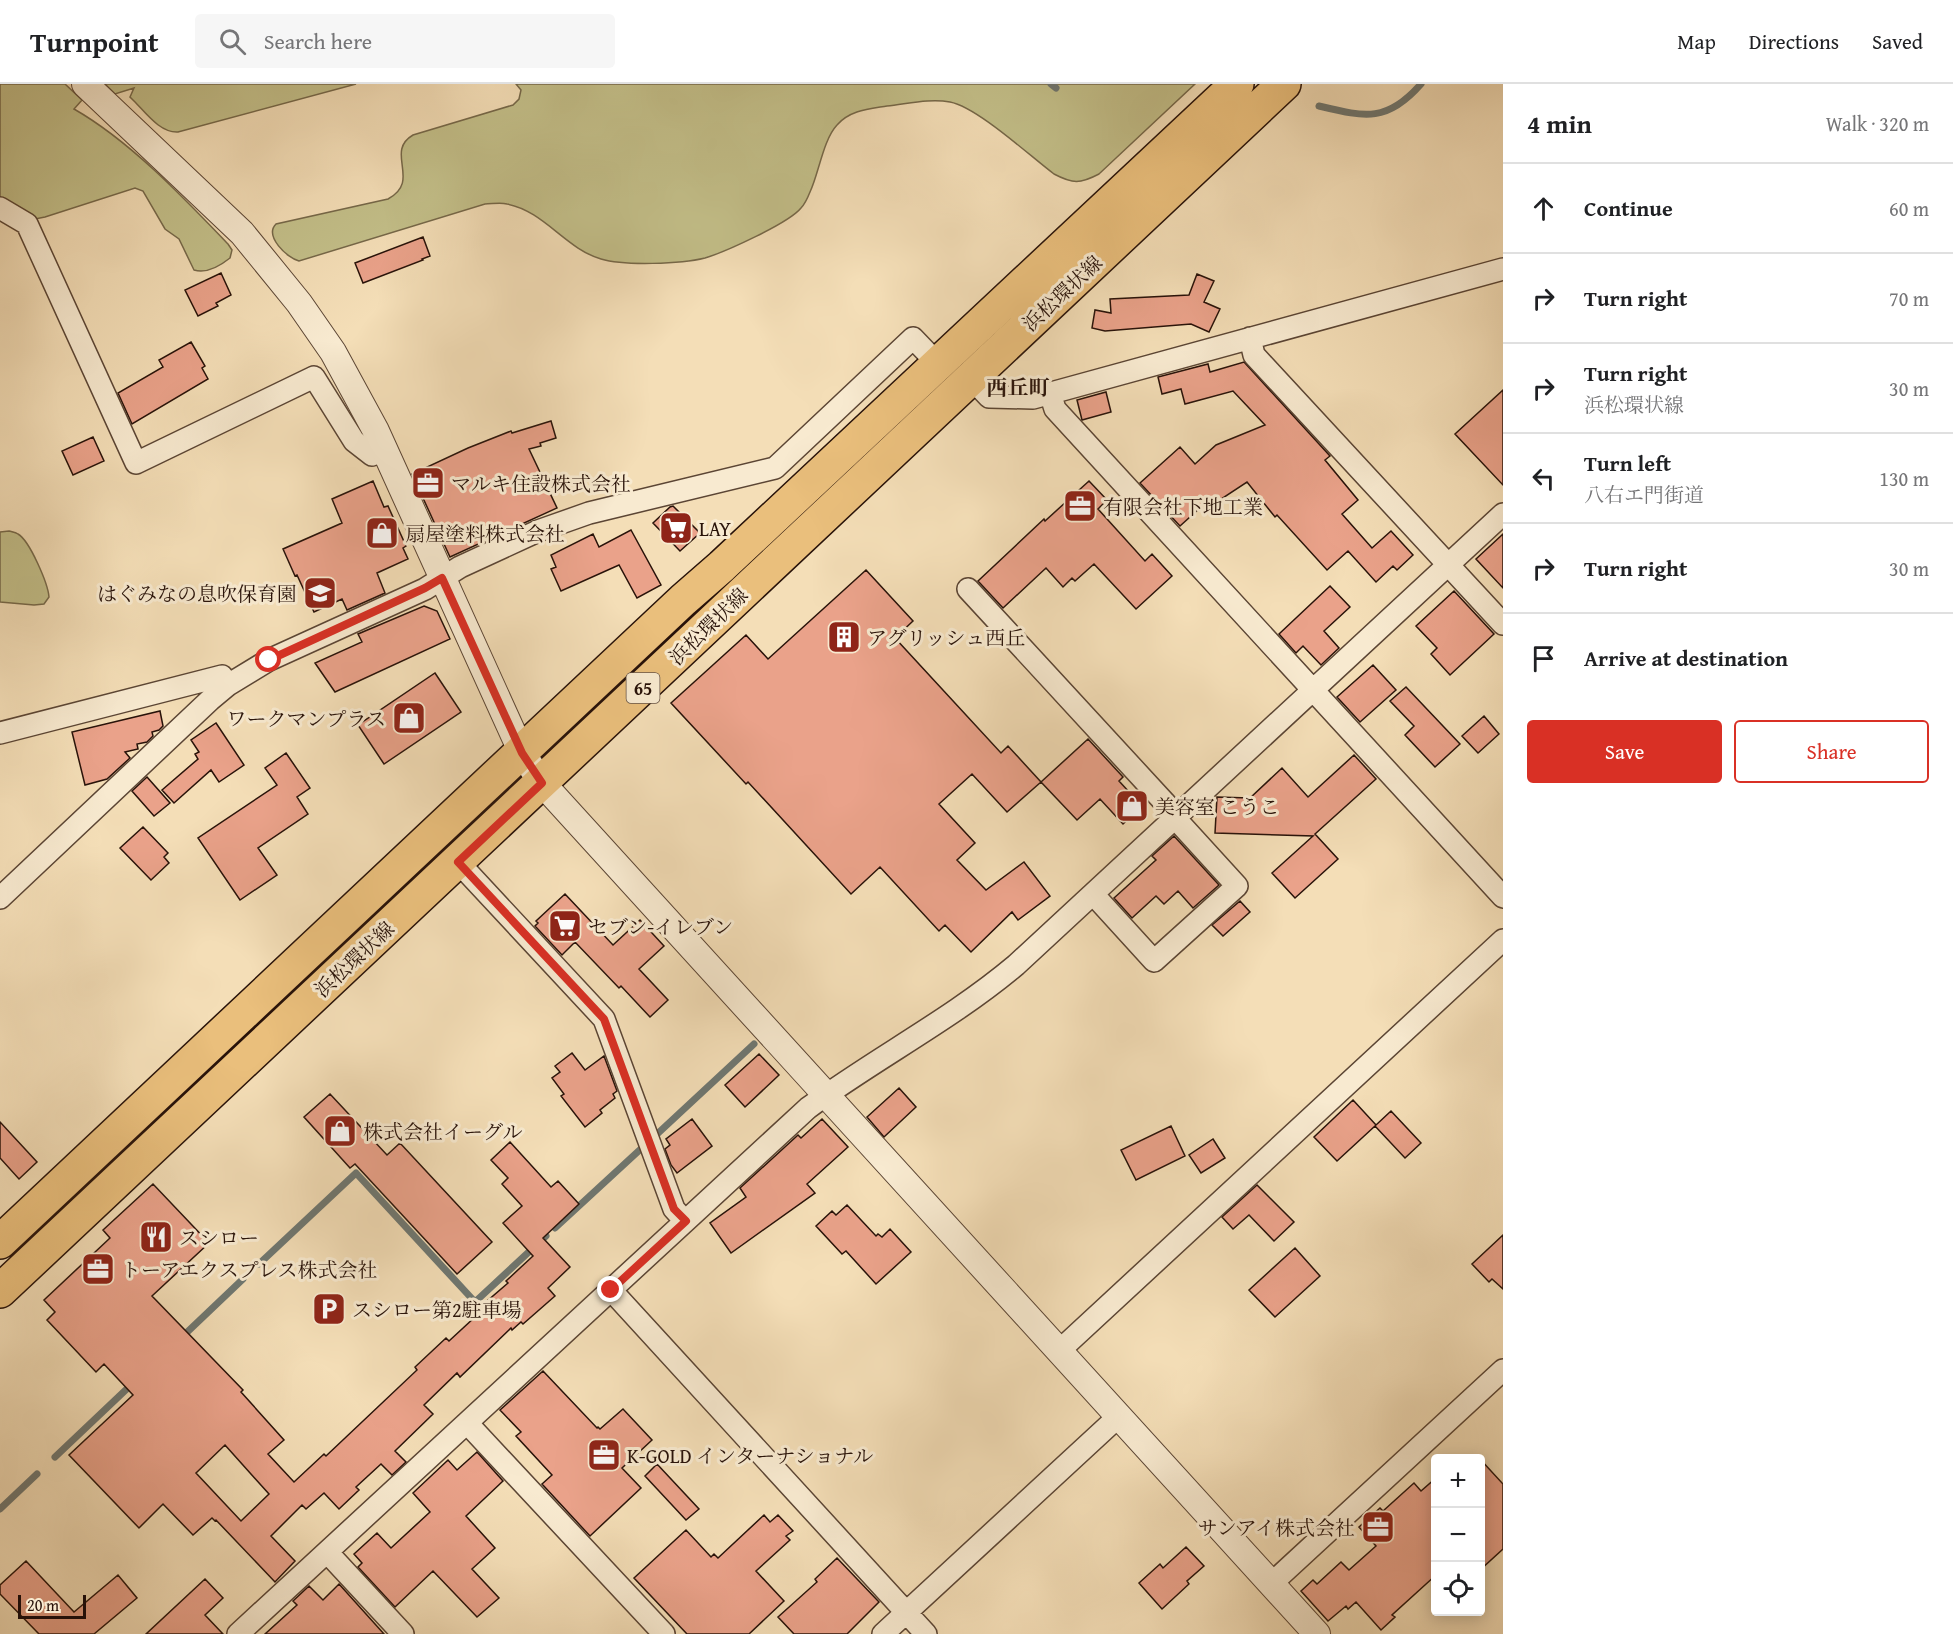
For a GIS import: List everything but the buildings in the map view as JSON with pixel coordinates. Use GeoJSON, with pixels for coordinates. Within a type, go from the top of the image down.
{"type":"FeatureCollection","features":[{"type":"Feature","properties":{"kind":"main road","name":"浜松環状線"},"geometry":{"type":"LineString","coordinates":[[0,1242],[683,600],[1237,84]]}},
{"type":"Feature","properties":{"kind":"main road","name":"浜松環状線"},"geometry":{"type":"LineString","coordinates":[[0,1291],[1284,84]]}},
{"type":"Feature","properties":{"kind":"street"},"geometry":{"type":"LineString","coordinates":[[85,84],[221,212],[268,263],[333,352],[384,450],[522,753],[542,783],[1317,1634]]}},
{"type":"Feature","properties":{"kind":"street"},"geometry":{"type":"LineString","coordinates":[[0,208],[27,224],[136,463],[314,377],[354,441],[372,455],[384,450]]}},
{"type":"Feature","properties":{"kind":"street"},"geometry":{"type":"LineString","coordinates":[[971,378],[989,397],[1033,398],[1503,269]]}},
{"type":"Feature","properties":{"kind":"street"},"geometry":{"type":"LineString","coordinates":[[0,898],[228,685],[269,660],[425,588],[470,562],[572,518],[775,468],[913,338],[938,364]]}},
{"type":"Feature","properties":{"kind":"street"},"geometry":{"type":"LineString","coordinates":[[1250,338],[1254,355],[1503,624]]}},
{"type":"Feature","properties":{"kind":"street"},"geometry":{"type":"LineString","coordinates":[[1050,393],[1055,409],[1503,897]]}},
{"type":"Feature","properties":{"kind":"street"},"geometry":{"type":"LineString","coordinates":[[238,1634],[808,1108],[990,986],[1016,965],[1503,514]]}},
{"type":"Feature","properties":{"kind":"street"},"geometry":{"type":"LineString","coordinates":[[968,589],[1237,886],[1154,961],[1093,894]]}},
{"type":"Feature","properties":{"kind":"street"},"geometry":{"type":"LineString","coordinates":[[0,733],[222,676],[228,685]]}},
{"type":"Feature","properties":{"kind":"street"},"geometry":{"type":"LineString","coordinates":[[458,862],[604,1019],[674,1209],[686,1221]]}},
{"type":"Feature","properties":{"kind":"street"},"geometry":{"type":"LineString","coordinates":[[1059,1351],[1503,940]]}},
{"type":"Feature","properties":{"kind":"street"},"geometry":{"type":"LineString","coordinates":[[0,1242],[25,1268]]}},
{"type":"Feature","properties":{"kind":"street"},"geometry":{"type":"LineString","coordinates":[[611,1290],[926,1634]]}},
{"type":"Feature","properties":{"kind":"street"},"geometry":{"type":"LineString","coordinates":[[1271,1584],[1503,1370]]}},
{"type":"Feature","properties":{"kind":"street"},"geometry":{"type":"LineString","coordinates":[[883,1634],[1119,1416]]}},
{"type":"Feature","properties":{"kind":"street"},"geometry":{"type":"LineString","coordinates":[[467,1423],[664,1634]]}},
{"type":"Feature","properties":{"kind":"street"},"geometry":{"type":"LineString","coordinates":[[327,1552],[403,1634]]}},
{"type":"Feature","properties":{"kind":"shaded area"},"geometry":{"type":"Polygon","coordinates":[[[0,84],[65,84],[82,100],[74,109],[135,153],[174,189],[228,244],[232,250],[230,258],[208,270],[194,270],[179,239],[165,229],[143,191],[135,188],[35,219],[0,200],[0,84]]]}},
{"type":"Feature","properties":{"kind":"shaded area"},"geometry":{"type":"Polygon","coordinates":[[[105,84],[356,84],[178,132],[159,126],[148,116],[130,97],[134,88],[115,94],[105,84]]]}},
{"type":"Feature","properties":{"kind":"shaded area"},"geometry":{"type":"Polygon","coordinates":[[[516,84],[1195,84],[1099,174],[1076,182],[1054,174],[988,122],[950,102],[918,102],[854,113],[842,120],[832,131],[813,184],[801,208],[784,221],[756,236],[714,255],[695,260],[638,263],[601,259],[577,247],[532,214],[502,203],[485,204],[299,261],[278,246],[273,234],[276,224],[388,199],[398,192],[402,184],[401,158],[405,142],[413,135],[513,105],[519,99],[521,90],[516,84]]]}},
{"type":"Feature","properties":{"kind":"shaded area"},"geometry":{"type":"Polygon","coordinates":[[[9,531],[23,538],[38,563],[49,597],[44,604],[0,602],[0,532],[9,531]]]}},
{"type":"Feature","properties":{"kind":"waterway"},"geometry":{"type":"LineString","coordinates":[[1051,84],[1056,88]]}},
{"type":"Feature","properties":{"kind":"waterway"},"geometry":{"type":"LineString","coordinates":[[1319,106],[1350,113],[1374,114],[1397,105],[1409,97],[1421,84]]}},
{"type":"Feature","properties":{"kind":"waterway"},"geometry":{"type":"LineString","coordinates":[[655,1136],[754,1044]]}},
{"type":"Feature","properties":{"kind":"waterway"},"geometry":{"type":"LineString","coordinates":[[555,1228],[644,1146]]}},
{"type":"Feature","properties":{"kind":"waterway"},"geometry":{"type":"LineString","coordinates":[[259,1264],[356,1173],[475,1302],[546,1236]]}},
{"type":"Feature","properties":{"kind":"waterway"},"geometry":{"type":"LineString","coordinates":[[182,1337],[243,1279]]}},
{"type":"Feature","properties":{"kind":"waterway"},"geometry":{"type":"LineString","coordinates":[[55,1457],[132,1384]]}},
{"type":"Feature","properties":{"kind":"waterway"},"geometry":{"type":"LineString","coordinates":[[0,1509],[37,1474]]}},
{"type":"Feature","properties":{"kind":"place","name":"マルキ住設株式会社"},"geometry":{"type":"Point","coordinates":[428,483]}},
{"type":"Feature","properties":{"kind":"place","name":"有限会社下地工業"},"geometry":{"type":"Point","coordinates":[1080,506]}},
{"type":"Feature","properties":{"kind":"place","name":"LAY"},"geometry":{"type":"Point","coordinates":[676,528]}},
{"type":"Feature","properties":{"kind":"place","name":"扇屋塗料株式会社"},"geometry":{"type":"Point","coordinates":[382,533]}},
{"type":"Feature","properties":{"kind":"place","name":"はぐみなの息吹保育園"},"geometry":{"type":"Point","coordinates":[320,593]}},
{"type":"Feature","properties":{"kind":"place","name":"アグリッシュ西丘"},"geometry":{"type":"Point","coordinates":[844,637]}},
{"type":"Feature","properties":{"kind":"place","name":"ワークマンプラス"},"geometry":{"type":"Point","coordinates":[409,718]}},
{"type":"Feature","properties":{"kind":"place","name":"美容室 こうこ"},"geometry":{"type":"Point","coordinates":[1132,806]}},
{"type":"Feature","properties":{"kind":"place","name":"セブン-イレブン"},"geometry":{"type":"Point","coordinates":[565,926]}},
{"type":"Feature","properties":{"kind":"place","name":"株式会社イーグル"},"geometry":{"type":"Point","coordinates":[340,1131]}},
{"type":"Feature","properties":{"kind":"place","name":"スシロー"},"geometry":{"type":"Point","coordinates":[156,1237]}},
{"type":"Feature","properties":{"kind":"place","name":"トーアエクスプレス株式会社"},"geometry":{"type":"Point","coordinates":[98,1269]}},
{"type":"Feature","properties":{"kind":"place","name":"スシロー第2駐車場"},"geometry":{"type":"Point","coordinates":[329,1309]}},
{"type":"Feature","properties":{"kind":"place","name":"K-GOLD インターナショナル"},"geometry":{"type":"Point","coordinates":[604,1455]}},
{"type":"Feature","properties":{"kind":"place","name":"サンアイ株式会社"},"geometry":{"type":"Point","coordinates":[1378,1527]}},
{"type":"Feature","properties":{"kind":"district","name":"西丘町"},"geometry":{"type":"Point","coordinates":[1018,387]}},
{"type":"Feature","properties":{"kind":"route"},"geometry":{"type":"LineString","coordinates":[[269,660],[442,578],[522,753],[542,783],[458,862],[604,1019],[674,1209],[686,1221],[611,1290]]}}]}
